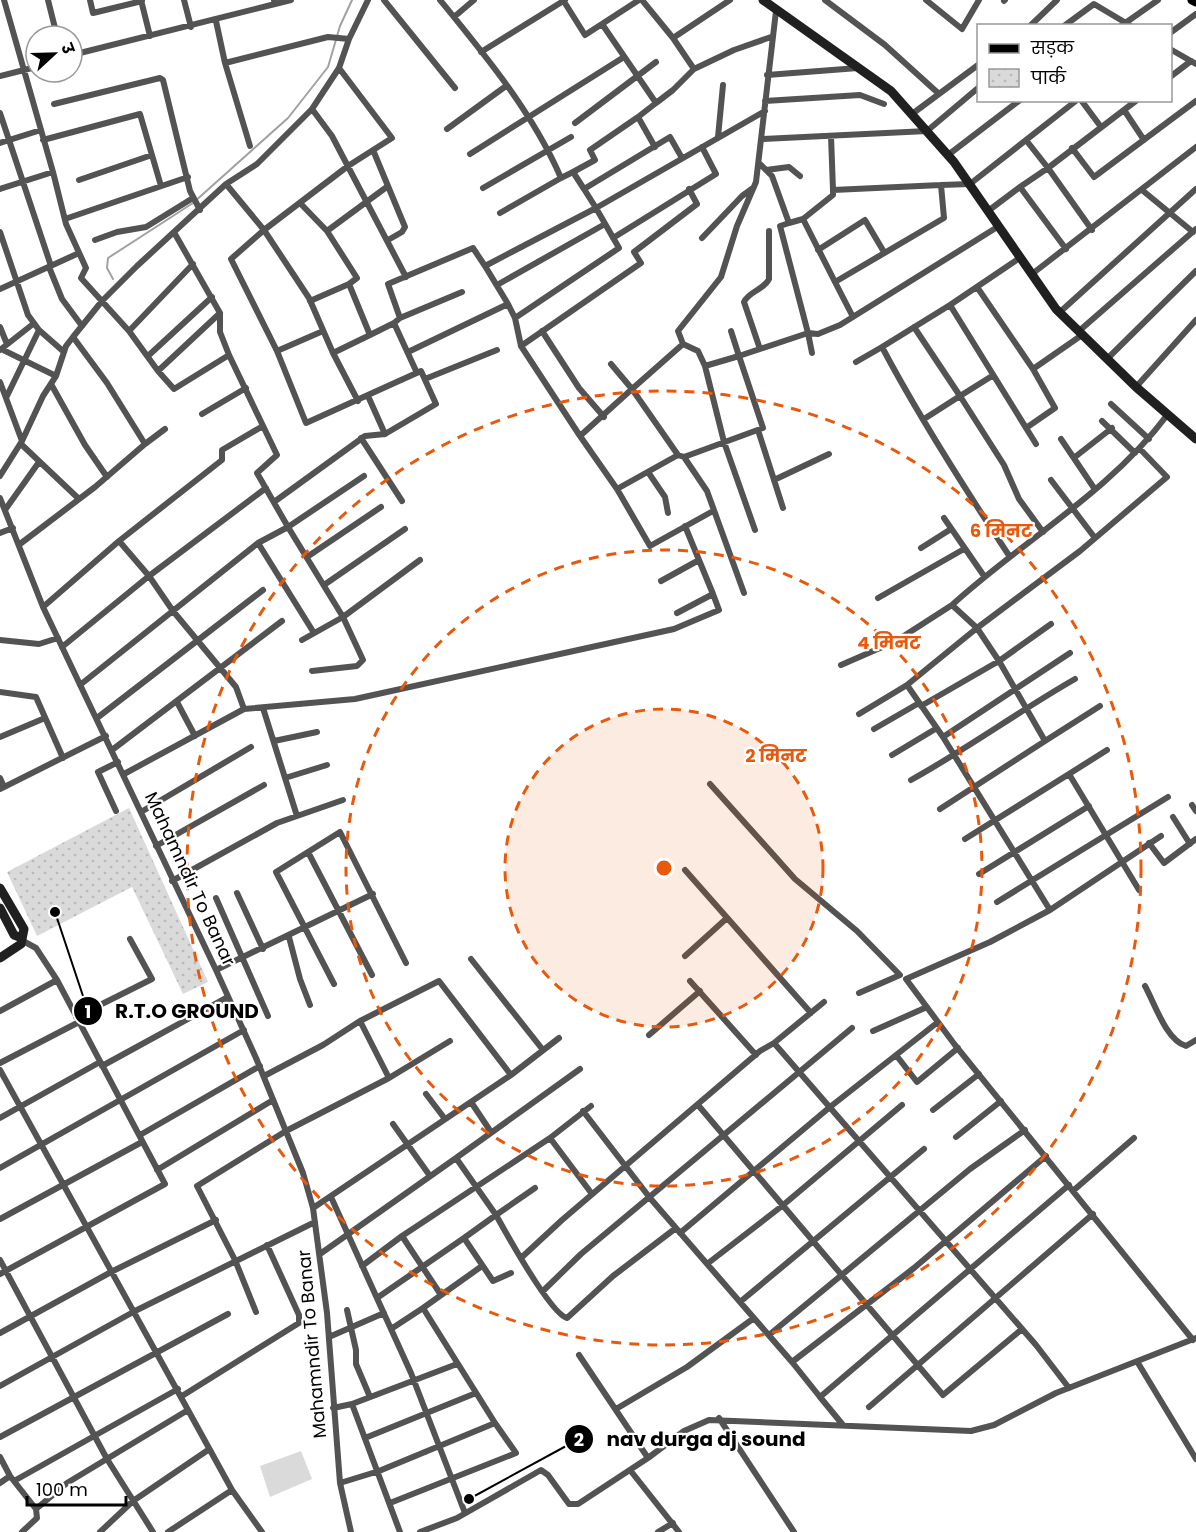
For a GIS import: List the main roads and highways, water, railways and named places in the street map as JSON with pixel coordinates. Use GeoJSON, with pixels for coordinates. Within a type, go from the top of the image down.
{"type":"FeatureCollection","features":[{"type":"Feature","properties":{"kind":"waterway"},"geometry":{"type":"LineString","coordinates":[[113,279],[107,268],[108,258],[193,203],[288,118],[328,67],[340,26],[352,0]]}},
{"type":"Feature","properties":{"kind":"place","name":"R.T.O GROUND"},"geometry":{"type":"Point","coordinates":[55,912]}},
{"type":"Feature","properties":{"kind":"place","name":"nav durga dj sound"},"geometry":{"type":"Point","coordinates":[469,1499]}}]}
